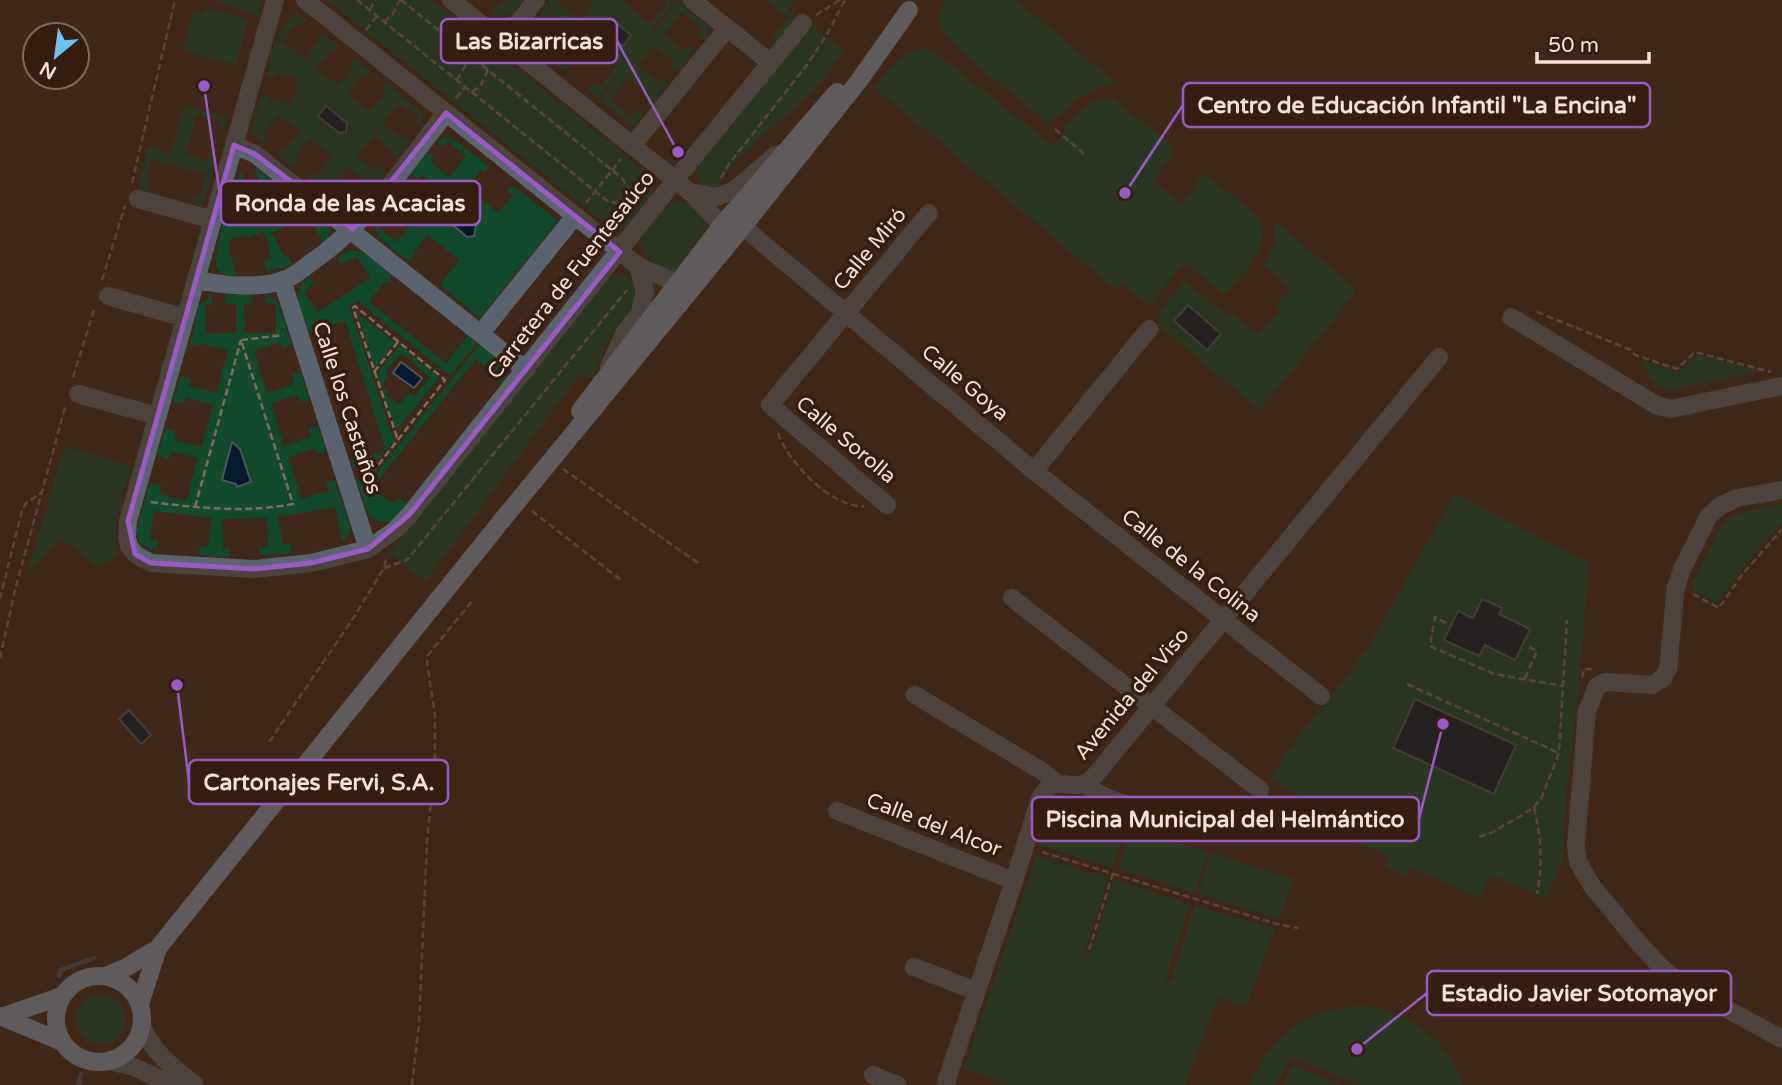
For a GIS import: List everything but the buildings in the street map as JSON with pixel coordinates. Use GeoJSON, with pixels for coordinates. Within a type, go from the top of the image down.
{"type":"FeatureCollection","features":[{"type":"Feature","properties":{"kind":"main road"},"geometry":{"type":"LineString","coordinates":[[2,1016],[62,996],[81,979],[106,976],[158,948],[520,498],[651,341],[686,284],[721,239],[722,225],[789,144],[913,5]]}},
{"type":"Feature","properties":{"kind":"main road"},"geometry":{"type":"LineString","coordinates":[[503,519],[605,375],[686,284],[741,229],[858,82],[913,5]]}},
{"type":"Feature","properties":{"kind":"main road"},"geometry":{"type":"LineString","coordinates":[[741,229],[740,220],[757,183]]}},
{"type":"Feature","properties":{"kind":"main road"},"geometry":{"type":"LineString","coordinates":[[62,996],[56,1011],[56,1027],[62,1042],[74,1055],[91,1062],[109,1061],[124,1055],[135,1043],[142,1027],[140,1004],[158,948]]}},
{"type":"Feature","properties":{"kind":"main road"},"geometry":{"type":"LineString","coordinates":[[106,976],[120,981],[132,991],[140,1004]]}},
{"type":"Feature","properties":{"kind":"main road"},"geometry":{"type":"LineString","coordinates":[[2,1016],[62,1042]]}},
{"type":"Feature","properties":{"kind":"street"},"geometry":{"type":"LineString","coordinates":[[275,0],[128,521],[127,537],[135,554],[151,563],[254,569],[311,564],[375,545]]}},
{"type":"Feature","properties":{"kind":"street"},"geometry":{"type":"LineString","coordinates":[[305,0],[449,108],[579,212],[639,270],[686,284]]}},
{"type":"Feature","properties":{"kind":"street"},"geometry":{"type":"LineString","coordinates":[[451,0],[499,45],[690,192],[722,225]]}},
{"type":"Feature","properties":{"kind":"street"},"geometry":{"type":"LineString","coordinates":[[499,45],[536,0]]}},
{"type":"Feature","properties":{"kind":"street"},"geometry":{"type":"LineString","coordinates":[[692,0],[771,63]]}},
{"type":"Feature","properties":{"kind":"street","name":"Carretera de Fuentesaúco"},"geometry":{"type":"LineString","coordinates":[[375,545],[410,514],[803,23]]}},
{"type":"Feature","properties":{"kind":"street"},"geometry":{"type":"LineString","coordinates":[[632,146],[727,28]]}},
{"type":"Feature","properties":{"kind":"street"},"geometry":{"type":"LineString","coordinates":[[196,280],[221,285],[282,280],[330,250],[353,229],[449,108]]}},
{"type":"Feature","properties":{"kind":"street"},"geometry":{"type":"LineString","coordinates":[[690,192],[716,197],[733,191],[789,144]]}},
{"type":"Feature","properties":{"kind":"street"},"geometry":{"type":"LineString","coordinates":[[234,145],[255,154],[353,229],[526,370]]}},
{"type":"Feature","properties":{"kind":"street"},"geometry":{"type":"LineString","coordinates":[[133,192],[213,220]]}},
{"type":"Feature","properties":{"kind":"street"},"geometry":{"type":"LineString","coordinates":[[481,333],[579,212]]}},
{"type":"Feature","properties":{"kind":"street","name":"Calle Miró"},"geometry":{"type":"LineString","coordinates":[[846,314],[929,213]]}},
{"type":"Feature","properties":{"kind":"street","name":"Calle Goya"},"geometry":{"type":"LineString","coordinates":[[722,225],[748,231],[1034,471]]}},
{"type":"Feature","properties":{"kind":"street"},"geometry":{"type":"LineString","coordinates":[[605,375],[624,334],[640,313],[645,291],[639,270]]}},
{"type":"Feature","properties":{"kind":"street","name":"Calle los Castaños"},"geometry":{"type":"LineString","coordinates":[[282,280],[375,545]]}},
{"type":"Feature","properties":{"kind":"street"},"geometry":{"type":"LineString","coordinates":[[102,292],[185,318]]}},
{"type":"Feature","properties":{"kind":"street","name":"Calle Sorolla"},"geometry":{"type":"LineString","coordinates":[[846,314],[770,405],[881,500]]}},
{"type":"Feature","properties":{"kind":"street"},"geometry":{"type":"LineString","coordinates":[[1511,317],[1656,405],[1670,409],[1782,386]]}},
{"type":"Feature","properties":{"kind":"street"},"geometry":{"type":"LineString","coordinates":[[1034,471],[1149,329]]}},
{"type":"Feature","properties":{"kind":"street","name":"Avenida del Viso"},"geometry":{"type":"LineString","coordinates":[[1057,783],[1085,785],[1092,779],[1438,357]]}},
{"type":"Feature","properties":{"kind":"street"},"geometry":{"type":"LineString","coordinates":[[72,393],[158,416]]}},
{"type":"Feature","properties":{"kind":"street","name":"Calle de la Colina"},"geometry":{"type":"LineString","coordinates":[[1034,471],[1321,696]]}},
{"type":"Feature","properties":{"kind":"street"},"geometry":{"type":"LineString","coordinates":[[1782,490],[1737,498],[1720,506],[1709,516],[1682,567],[1676,586],[1668,669],[1664,677],[1653,685],[1605,682],[1597,687],[1587,710],[1576,845],[1578,862],[1592,886],[1663,969],[1684,986],[1782,1038]]}},
{"type":"Feature","properties":{"kind":"street"},"geometry":{"type":"LineString","coordinates":[[1012,598],[1260,790]]}},
{"type":"Feature","properties":{"kind":"street"},"geometry":{"type":"LineString","coordinates":[[915,695],[1042,771],[1057,783]]}},
{"type":"Feature","properties":{"kind":"street"},"geometry":{"type":"LineString","coordinates":[[945,1085],[1040,798],[1046,786],[1057,783]]}},
{"type":"Feature","properties":{"kind":"street"},"geometry":{"type":"LineString","coordinates":[[1085,785],[1116,800],[1177,818]]}},
{"type":"Feature","properties":{"kind":"street","name":"Calle del Alcor"},"geometry":{"type":"LineString","coordinates":[[837,811],[1014,881]]}},
{"type":"Feature","properties":{"kind":"street"},"geometry":{"type":"LineString","coordinates":[[914,967],[976,991]]}},
{"type":"Feature","properties":{"kind":"street"},"geometry":{"type":"LineString","coordinates":[[142,1027],[150,1045],[160,1057],[195,1085]]}},
{"type":"Feature","properties":{"kind":"street"},"geometry":{"type":"LineString","coordinates":[[109,1061],[134,1067],[173,1085]]}},
{"type":"Feature","properties":{"kind":"street"},"geometry":{"type":"LineString","coordinates":[[873,1074],[898,1085]]}},
{"type":"Feature","properties":{"kind":"path"},"geometry":{"type":"LineString","coordinates":[[0,658],[41,493],[133,192],[175,0]]}},
{"type":"Feature","properties":{"kind":"path"},"geometry":{"type":"LineString","coordinates":[[357,0],[370,10],[384,22],[457,81],[595,191],[611,202],[621,202],[626,198],[629,190],[627,183],[400,0],[392,15],[384,22]]}},
{"type":"Feature","properties":{"kind":"path"},"geometry":{"type":"LineString","coordinates":[[370,10],[375,0]]}},
{"type":"Feature","properties":{"kind":"path"},"geometry":{"type":"LineString","coordinates":[[803,23],[840,0]]}},
{"type":"Feature","properties":{"kind":"path"},"geometry":{"type":"LineString","coordinates":[[710,196],[729,164],[806,66],[845,0]]}},
{"type":"Feature","properties":{"kind":"path"},"geometry":{"type":"LineString","coordinates":[[364,32],[377,16]]}},
{"type":"Feature","properties":{"kind":"path"},"geometry":{"type":"LineString","coordinates":[[482,65],[499,45]]}},
{"type":"Feature","properties":{"kind":"path"},"geometry":{"type":"LineString","coordinates":[[457,81],[465,66],[474,59]]}},
{"type":"Feature","properties":{"kind":"path"},"geometry":{"type":"LineString","coordinates":[[472,93],[481,85],[488,70]]}},
{"type":"Feature","properties":{"kind":"path"},"geometry":{"type":"LineString","coordinates":[[449,108],[465,87]]}},
{"type":"Feature","properties":{"kind":"path"},"geometry":{"type":"LineString","coordinates":[[1055,129],[1084,154]]}},
{"type":"Feature","properties":{"kind":"path"},"geometry":{"type":"LineString","coordinates":[[579,212],[632,146]]}},
{"type":"Feature","properties":{"kind":"path"},"geometry":{"type":"LineString","coordinates":[[384,568],[407,560],[639,270]]}},
{"type":"Feature","properties":{"kind":"path"},"geometry":{"type":"LineString","coordinates":[[354,475],[375,469],[398,440],[445,380],[355,306],[353,308],[398,440]]}},
{"type":"Feature","properties":{"kind":"path"},"geometry":{"type":"LineString","coordinates":[[241,340],[289,334]]}},
{"type":"Feature","properties":{"kind":"path"},"geometry":{"type":"LineString","coordinates":[[144,502],[195,507],[269,509],[293,504],[241,340]]}},
{"type":"Feature","properties":{"kind":"path"},"geometry":{"type":"LineString","coordinates":[[195,507],[241,340]]}},
{"type":"Feature","properties":{"kind":"path"},"geometry":{"type":"LineString","coordinates":[[374,372],[398,342]]}},
{"type":"Feature","properties":{"kind":"path"},"geometry":{"type":"LineString","coordinates":[[1635,355],[1677,369],[1695,352],[1771,372]]}},
{"type":"Feature","properties":{"kind":"path"},"geometry":{"type":"LineString","coordinates":[[778,413],[776,428],[782,447],[797,466],[818,485],[849,506],[863,506],[881,500]]}},
{"type":"Feature","properties":{"kind":"path"},"geometry":{"type":"LineString","coordinates":[[551,461],[698,563]]}},
{"type":"Feature","properties":{"kind":"path"},"geometry":{"type":"LineString","coordinates":[[0,599],[23,510],[26,503],[41,493]]}},
{"type":"Feature","properties":{"kind":"path"},"geometry":{"type":"LineString","coordinates":[[520,498],[532,512],[621,580]]}},
{"type":"Feature","properties":{"kind":"path"},"geometry":{"type":"LineString","coordinates":[[1690,593],[1719,608],[1742,575],[1782,529]]}},
{"type":"Feature","properties":{"kind":"path"},"geometry":{"type":"LineString","coordinates":[[269,742],[384,568],[387,557],[375,545]]}},
{"type":"Feature","properties":{"kind":"path"},"geometry":{"type":"LineString","coordinates":[[412,1085],[419,1024],[427,841],[435,760],[435,714],[428,655],[472,601]]}},
{"type":"Feature","properties":{"kind":"path"},"geometry":{"type":"LineString","coordinates":[[1446,623],[1435,617],[1430,646],[1494,674],[1563,687]]}},
{"type":"Feature","properties":{"kind":"path"},"geometry":{"type":"LineString","coordinates":[[1479,836],[1491,833],[1534,807],[1542,797],[1559,752],[1567,621]]}},
{"type":"Feature","properties":{"kind":"path"},"geometry":{"type":"LineString","coordinates":[[1525,678],[1537,651],[1526,645]]}},
{"type":"Feature","properties":{"kind":"path"},"geometry":{"type":"LineString","coordinates":[[1407,684],[1559,752]]}},
{"type":"Feature","properties":{"kind":"path"},"geometry":{"type":"LineString","coordinates":[[1534,807],[1542,869],[1537,894]]}},
{"type":"Feature","properties":{"kind":"path"},"geometry":{"type":"LineString","coordinates":[[1042,852],[1277,924],[1298,928]]}},
{"type":"Feature","properties":{"kind":"path"},"geometry":{"type":"LineString","coordinates":[[1088,950],[1113,873]]}},
{"type":"Feature","properties":{"kind":"highlighted area"},"geometry":{"type":"Polygon","coordinates":[[[446,113],[620,252],[410,514],[368,549],[311,563],[254,569],[151,563],[135,554],[128,521],[234,145],[255,154],[353,229],[446,113]]]}},
{"type":"Feature","properties":{"kind":"green space"},"geometry":{"type":"Polygon","coordinates":[[[212,0],[262,0],[258,16],[212,0]]]}},
{"type":"Feature","properties":{"kind":"green space"},"geometry":{"type":"Polygon","coordinates":[[[327,0],[432,0],[651,175],[655,183],[644,207],[626,227],[609,227],[327,0]]]}},
{"type":"Feature","properties":{"kind":"green space"},"geometry":{"type":"Polygon","coordinates":[[[505,0],[523,0],[505,15],[491,12],[496,6],[499,8],[505,0]]]}},
{"type":"Feature","properties":{"kind":"green space"},"geometry":{"type":"Polygon","coordinates":[[[549,0],[560,0],[558,4],[579,20],[595,0],[620,0],[650,24],[666,4],[663,0],[675,0],[650,36],[678,1],[712,29],[703,40],[697,35],[702,28],[681,12],[663,34],[684,51],[689,45],[695,50],[678,72],[671,66],[675,61],[654,45],[637,66],[657,83],[662,78],[668,84],[651,106],[645,100],[649,94],[628,77],[610,100],[631,116],[636,110],[642,116],[634,127],[600,100],[627,63],[598,98],[587,89],[593,83],[599,87],[616,67],[606,57],[612,51],[602,42],[595,49],[584,40],[567,61],[571,65],[566,72],[529,41],[526,35],[530,25],[536,31],[532,37],[552,53],[570,31],[550,14],[545,19],[539,14],[549,0]]]}},
{"type":"Feature","properties":{"kind":"green space"},"geometry":{"type":"Polygon","coordinates":[[[766,0],[794,0],[788,10],[797,17],[773,46],[768,45],[788,18],[766,0]]]}},
{"type":"Feature","properties":{"kind":"green space"},"geometry":{"type":"Polygon","coordinates":[[[947,0],[1015,0],[1117,84],[1089,92],[1049,123],[972,61],[946,35],[939,18],[947,0]]]}},
{"type":"Feature","properties":{"kind":"green space"},"geometry":{"type":"Polygon","coordinates":[[[205,8],[248,20],[236,65],[183,50],[193,12],[203,14],[205,8]]]}},
{"type":"Feature","properties":{"kind":"green space"},"geometry":{"type":"Polygon","coordinates":[[[296,14],[307,20],[302,26],[298,23],[283,42],[305,59],[320,41],[317,38],[322,32],[338,46],[334,51],[331,49],[316,68],[338,85],[353,67],[350,64],[355,58],[372,72],[366,77],[362,75],[348,94],[370,111],[385,92],[382,89],[387,83],[423,113],[422,127],[415,121],[418,117],[399,103],[382,124],[401,138],[403,136],[410,141],[398,157],[374,135],[357,156],[375,171],[379,166],[386,172],[371,191],[364,185],[366,182],[348,167],[331,189],[349,203],[355,197],[362,202],[355,206],[340,204],[307,179],[313,172],[317,176],[332,157],[310,139],[295,158],[299,161],[293,168],[277,155],[282,148],[285,151],[300,132],[278,115],[263,133],[267,137],[262,143],[251,130],[261,95],[292,105],[298,79],[276,72],[274,77],[267,76],[280,33],[289,19],[296,14]]]}},
{"type":"Feature","properties":{"kind":"green space"},"geometry":{"type":"Polygon","coordinates":[[[812,25],[844,52],[816,86],[736,162],[715,190],[702,185],[696,172],[699,165],[812,25]]]}},
{"type":"Feature","properties":{"kind":"green space"},"geometry":{"type":"Polygon","coordinates":[[[924,48],[936,53],[1053,146],[1064,133],[1063,126],[1094,101],[1114,99],[1173,147],[1174,153],[1153,181],[1181,205],[1204,173],[1257,216],[1262,239],[1254,259],[1224,294],[1185,263],[1149,305],[1122,282],[1115,289],[875,88],[904,55],[924,48]]]}},
{"type":"Feature","properties":{"kind":"green space"},"geometry":{"type":"Polygon","coordinates":[[[184,105],[228,118],[225,129],[218,127],[219,120],[197,114],[186,154],[208,160],[210,153],[218,156],[203,206],[193,203],[195,196],[200,196],[206,174],[152,160],[146,182],[151,183],[149,192],[138,189],[148,147],[171,154],[184,105]]]}},
{"type":"Feature","properties":{"kind":"green space"},"geometry":{"type":"Polygon","coordinates":[[[446,137],[458,142],[489,167],[484,172],[481,170],[467,188],[498,213],[513,195],[507,191],[512,185],[558,221],[480,318],[440,285],[459,260],[428,235],[413,253],[415,255],[410,262],[391,249],[377,232],[375,225],[376,218],[382,223],[379,228],[397,242],[414,221],[396,206],[391,212],[384,206],[400,185],[408,191],[405,195],[423,210],[440,189],[422,174],[418,179],[411,173],[427,153],[434,158],[431,163],[449,177],[466,156],[448,141],[443,147],[437,141],[446,137]]]}},
{"type":"Feature","properties":{"kind":"green space"},"geometry":{"type":"Polygon","coordinates":[[[254,167],[326,220],[329,236],[324,245],[311,218],[307,220],[305,214],[290,222],[291,224],[271,233],[292,264],[266,272],[264,260],[271,258],[264,231],[246,238],[245,235],[230,239],[231,245],[228,246],[237,275],[226,274],[217,268],[217,250],[228,204],[241,172],[247,188],[238,192],[240,197],[236,199],[242,217],[255,213],[254,210],[281,204],[275,185],[271,186],[269,181],[260,184],[254,167]]]}},
{"type":"Feature","properties":{"kind":"green space"},"geometry":{"type":"Polygon","coordinates":[[[676,201],[686,202],[711,222],[672,275],[649,257],[640,242],[655,218],[676,201]]]}},
{"type":"Feature","properties":{"kind":"green space"},"geometry":{"type":"Polygon","coordinates":[[[1274,225],[1278,225],[1351,284],[1355,293],[1260,410],[1158,325],[1160,310],[1185,281],[1229,318],[1233,314],[1258,334],[1281,310],[1276,305],[1291,288],[1264,266],[1275,241],[1274,225]]]}},
{"type":"Feature","properties":{"kind":"green space"},"geometry":{"type":"Polygon","coordinates":[[[350,250],[368,255],[393,275],[369,302],[446,363],[468,336],[477,343],[450,376],[358,301],[349,307],[394,441],[386,451],[345,321],[309,332],[299,303],[300,289],[309,277],[313,283],[304,293],[318,312],[370,278],[357,257],[341,264],[337,258],[350,250]]]}},
{"type":"Feature","properties":{"kind":"green space"},"geometry":{"type":"Polygon","coordinates":[[[619,274],[633,281],[636,301],[632,311],[613,333],[592,378],[579,375],[426,581],[389,553],[608,277],[619,274]]]}},
{"type":"Feature","properties":{"kind":"green space"},"geometry":{"type":"Polygon","coordinates":[[[266,293],[278,303],[292,345],[283,348],[280,342],[254,351],[267,393],[294,384],[291,375],[301,373],[309,399],[300,402],[298,395],[271,403],[284,446],[311,437],[309,429],[318,426],[326,451],[317,454],[315,448],[288,457],[302,499],[329,491],[326,482],[335,480],[351,530],[342,542],[335,507],[278,517],[283,545],[291,544],[292,553],[259,555],[259,547],[268,546],[267,518],[222,519],[223,548],[230,548],[229,557],[199,555],[200,546],[208,546],[211,518],[154,511],[150,539],[158,540],[157,551],[143,545],[138,540],[136,531],[150,483],[161,486],[160,494],[186,501],[198,458],[171,451],[168,459],[157,455],[165,429],[176,432],[174,440],[201,447],[213,405],[186,397],[184,404],[173,401],[180,376],[191,379],[189,386],[216,393],[228,351],[201,343],[199,346],[190,344],[199,305],[212,295],[212,305],[205,305],[206,334],[236,333],[236,304],[225,304],[226,295],[251,294],[252,304],[244,304],[245,333],[276,333],[276,304],[266,303],[266,293]]]}},
{"type":"Feature","properties":{"kind":"green space"},"geometry":{"type":"Polygon","coordinates":[[[359,315],[395,342],[375,368],[358,317],[359,315]]]}},
{"type":"Feature","properties":{"kind":"green space"},"geometry":{"type":"Polygon","coordinates":[[[399,345],[411,354],[407,358],[400,354],[385,373],[389,377],[381,386],[377,374],[399,345]]]}},
{"type":"Feature","properties":{"kind":"green space"},"geometry":{"type":"Polygon","coordinates":[[[479,345],[503,367],[503,385],[495,378],[497,375],[476,359],[372,488],[392,504],[399,497],[407,503],[390,522],[374,519],[369,515],[356,480],[375,475],[479,345]]]}},
{"type":"Feature","properties":{"kind":"green space"},"geometry":{"type":"Polygon","coordinates":[[[1697,354],[1760,371],[1671,390],[1652,379],[1642,359],[1679,372],[1697,354]]]}},
{"type":"Feature","properties":{"kind":"green space"},"geometry":{"type":"Polygon","coordinates":[[[414,357],[439,378],[397,430],[382,390],[388,392],[386,395],[399,405],[409,393],[415,396],[430,377],[410,361],[414,357]]]}},
{"type":"Feature","properties":{"kind":"green space"},"geometry":{"type":"Polygon","coordinates":[[[65,446],[132,467],[117,520],[118,553],[100,568],[61,538],[27,574],[65,446]]]}},
{"type":"Feature","properties":{"kind":"green space"},"geometry":{"type":"Polygon","coordinates":[[[386,451],[372,462],[353,468],[351,461],[386,451]]]}},
{"type":"Feature","properties":{"kind":"green space"},"geometry":{"type":"Polygon","coordinates":[[[1455,494],[1589,563],[1578,696],[1566,795],[1563,860],[1547,899],[1491,875],[1479,898],[1411,867],[1406,876],[1386,867],[1390,857],[1321,826],[1326,815],[1300,803],[1303,797],[1270,779],[1288,751],[1366,651],[1455,494]]]}},
{"type":"Feature","properties":{"kind":"green space"},"geometry":{"type":"Polygon","coordinates":[[[1782,504],[1782,524],[1756,552],[1717,604],[1694,591],[1693,582],[1723,523],[1736,514],[1782,504]]]}},
{"type":"Feature","properties":{"kind":"green space"},"geometry":{"type":"Polygon","coordinates":[[[1053,804],[1125,826],[1112,868],[1039,845],[1053,804]]]}},
{"type":"Feature","properties":{"kind":"green space"},"geometry":{"type":"Polygon","coordinates":[[[1130,828],[1208,852],[1195,893],[1118,869],[1130,828]]]}},
{"type":"Feature","properties":{"kind":"green space"},"geometry":{"type":"Polygon","coordinates":[[[1211,853],[1294,879],[1279,919],[1198,894],[1211,853]]]}},
{"type":"Feature","properties":{"kind":"green space"},"geometry":{"type":"Polygon","coordinates":[[[1036,856],[1109,878],[1085,953],[1089,955],[1114,880],[1190,903],[1165,980],[1171,981],[1195,905],[1275,929],[1246,1007],[1218,997],[1185,1085],[1009,1085],[964,1068],[1036,856]]]}},
{"type":"Feature","properties":{"kind":"green space"},"geometry":{"type":"Polygon","coordinates":[[[101,994],[119,1001],[126,1019],[119,1037],[101,1044],[83,1037],[76,1019],[83,1001],[101,994]]]}},
{"type":"Feature","properties":{"kind":"green space"},"geometry":{"type":"Polygon","coordinates":[[[1367,1006],[1399,1016],[1427,1032],[1448,1055],[1463,1085],[1360,1085],[1292,1057],[1275,1085],[1250,1085],[1269,1050],[1295,1026],[1327,1011],[1367,1006]]]}},
{"type":"Feature","properties":{"kind":"green space"},"geometry":{"type":"Polygon","coordinates":[[[1292,1065],[1340,1085],[1284,1085],[1292,1065]]]}},
{"type":"Feature","properties":{"kind":"water"},"geometry":{"type":"Polygon","coordinates":[[[610,18],[631,35],[623,46],[602,29],[610,18]]]}},
{"type":"Feature","properties":{"kind":"water"},"geometry":{"type":"Polygon","coordinates":[[[326,106],[347,123],[346,132],[339,133],[318,116],[326,106]]]}},
{"type":"Feature","properties":{"kind":"water"},"geometry":{"type":"Polygon","coordinates":[[[455,209],[476,226],[474,236],[467,237],[447,220],[455,209]]]}},
{"type":"Feature","properties":{"kind":"water"},"geometry":{"type":"Polygon","coordinates":[[[1188,305],[1221,334],[1207,350],[1174,321],[1188,305]]]}},
{"type":"Feature","properties":{"kind":"water"},"geometry":{"type":"Polygon","coordinates":[[[401,362],[422,378],[414,388],[393,373],[401,362]]]}},
{"type":"Feature","properties":{"kind":"water"},"geometry":{"type":"Polygon","coordinates":[[[232,442],[240,449],[251,482],[237,487],[236,484],[222,480],[232,442]]]}},
{"type":"Feature","properties":{"kind":"water"},"geometry":{"type":"Polygon","coordinates":[[[1482,599],[1502,608],[1499,614],[1530,629],[1515,660],[1485,645],[1479,656],[1444,640],[1458,611],[1473,618],[1482,599]]]}},
{"type":"Feature","properties":{"kind":"water"},"geometry":{"type":"Polygon","coordinates":[[[1415,699],[1516,745],[1494,794],[1393,748],[1415,699]]]}},
{"type":"Feature","properties":{"kind":"water"},"geometry":{"type":"Polygon","coordinates":[[[129,710],[151,735],[141,744],[119,719],[129,710]]]}},
{"type":"Feature","properties":{"kind":"waterway"},"geometry":{"type":"LineString","coordinates":[[59,976],[61,970],[94,958]]}},
{"type":"Feature","properties":{"kind":"waterway"},"geometry":{"type":"LineString","coordinates":[[78,1085],[81,1074]]}},
{"type":"Feature","properties":{"kind":"place","name":"Ronda de las Acacias"},"geometry":{"type":"Point","coordinates":[204,86]}},
{"type":"Feature","properties":{"kind":"place","name":"Las Bizarricas"},"geometry":{"type":"Point","coordinates":[678,152]}},
{"type":"Feature","properties":{"kind":"place","name":"Centro de Educación Infantil \"La Encina\""},"geometry":{"type":"Point","coordinates":[1125,193]}},
{"type":"Feature","properties":{"kind":"place","name":"Cartonajes Fervi, S.A."},"geometry":{"type":"Point","coordinates":[177,685]}},
{"type":"Feature","properties":{"kind":"place","name":"Piscina Municipal del Helmántico"},"geometry":{"type":"Point","coordinates":[1443,724]}},
{"type":"Feature","properties":{"kind":"place","name":"Estadio Javier Sotomayor"},"geometry":{"type":"Point","coordinates":[1357,1049]}}]}
